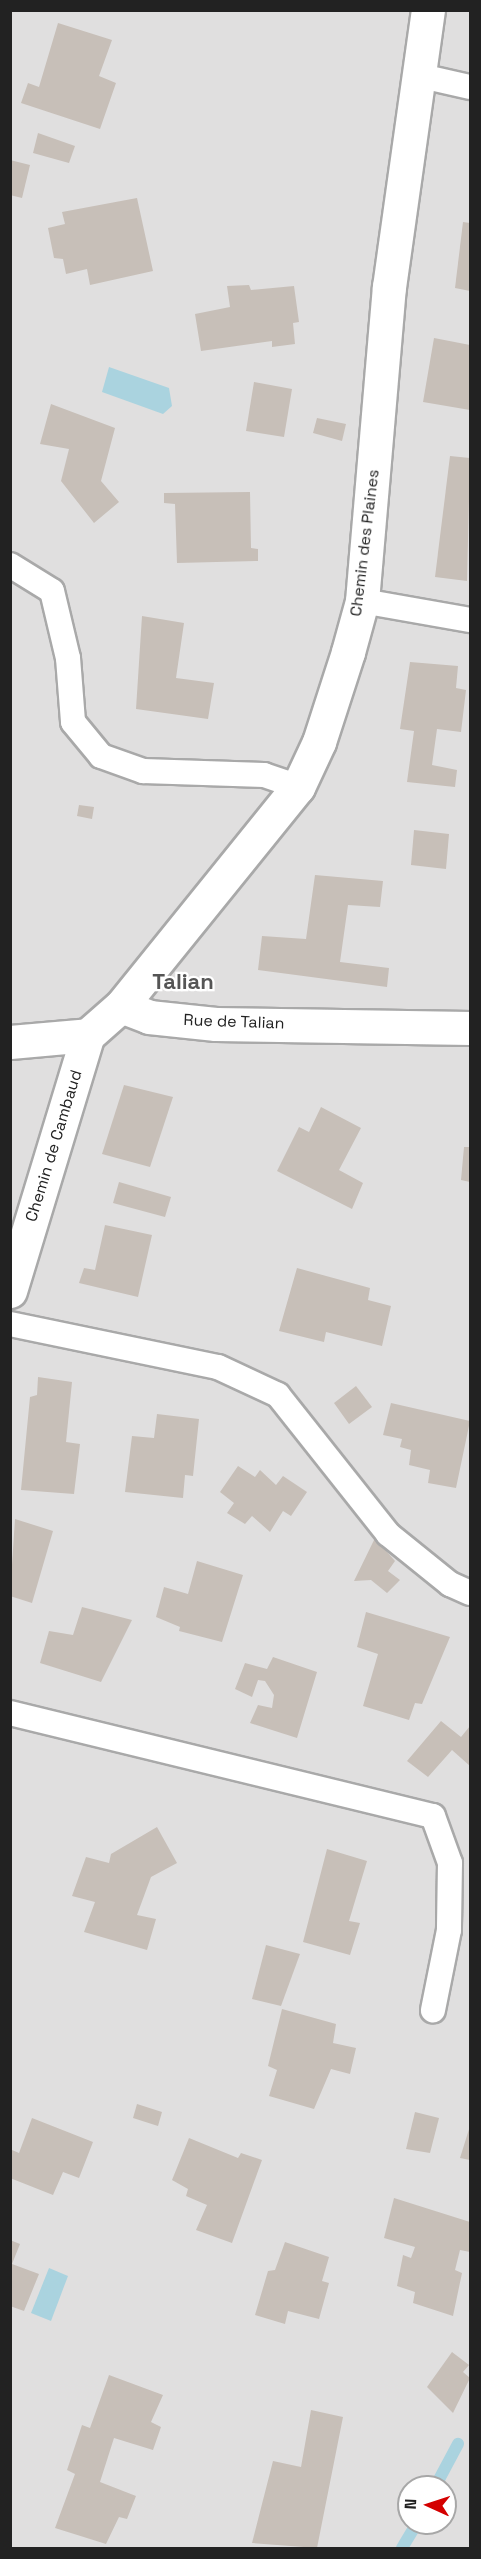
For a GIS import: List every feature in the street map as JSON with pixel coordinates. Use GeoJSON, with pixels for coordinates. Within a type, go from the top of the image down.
{"type":"FeatureCollection","features":[{"type":"Feature","properties":{"kind":"street","name":"Chemin des Plaines"},"geometry":{"type":"LineString","coordinates":[[121,1006],[298,787],[319,742],[362,601],[389,287],[417,75],[428,10]]}},
{"type":"Feature","properties":{"kind":"street","name":"Rue de Talian"},"geometry":{"type":"LineString","coordinates":[[121,1006],[149,1017],[216,1024],[471,1028]]}},
{"type":"Feature","properties":{"kind":"street"},"geometry":{"type":"LineString","coordinates":[[10,1042],[88,1035],[121,1006]]}},
{"type":"Feature","properties":{"kind":"street","name":"Chemin de Cambaud"},"geometry":{"type":"LineString","coordinates":[[10,1291],[88,1035]]}},
{"type":"Feature","properties":{"kind":"lane"},"geometry":{"type":"LineString","coordinates":[[417,75],[471,87]]}},
{"type":"Feature","properties":{"kind":"lane"},"geometry":{"type":"LineString","coordinates":[[10,565],[52,591],[68,658],[73,722],[101,756],[143,771],[264,774],[298,787]]}},
{"type":"Feature","properties":{"kind":"lane"},"geometry":{"type":"LineString","coordinates":[[362,601],[471,620]]}},
{"type":"Feature","properties":{"kind":"lane"},"geometry":{"type":"LineString","coordinates":[[10,1324],[218,1367],[278,1395],[388,1533],[450,1584],[471,1593]]}},
{"type":"Feature","properties":{"kind":"lane"},"geometry":{"type":"LineString","coordinates":[[10,1713],[433,1816],[450,1863],[449,1930],[434,2010]]}},
{"type":"Feature","properties":{"kind":"shaded area"},"geometry":{"type":"Polygon","coordinates":[[[11,11],[470,11],[470,2548],[11,2548],[11,11]]]}},
{"type":"Feature","properties":{"kind":"water"},"geometry":{"type":"Polygon","coordinates":[[[109,367],[169,388],[172,406],[163,414],[102,392],[109,367]]]}},
{"type":"Feature","properties":{"kind":"water"},"geometry":{"type":"Polygon","coordinates":[[[49,2268],[68,2276],[51,2321],[31,2313],[49,2268]]]}},
{"type":"Feature","properties":{"kind":"building"},"geometry":{"type":"Polygon","coordinates":[[[58,23],[112,40],[99,76],[116,83],[100,129],[21,103],[28,83],[39,87],[58,23]]]}},
{"type":"Feature","properties":{"kind":"building"},"geometry":{"type":"Polygon","coordinates":[[[38,133],[75,146],[69,163],[33,153],[38,133]]]}},
{"type":"Feature","properties":{"kind":"building"},"geometry":{"type":"Polygon","coordinates":[[[10,160],[30,165],[22,198],[10,195],[10,160]]]}},
{"type":"Feature","properties":{"kind":"building"},"geometry":{"type":"Polygon","coordinates":[[[137,198],[153,271],[90,285],[87,269],[66,274],[63,259],[54,258],[48,228],[65,224],[62,212],[137,198]]]}},
{"type":"Feature","properties":{"kind":"building"},"geometry":{"type":"Polygon","coordinates":[[[463,222],[470,223],[470,291],[455,288],[463,222]]]}},
{"type":"Feature","properties":{"kind":"building"},"geometry":{"type":"Polygon","coordinates":[[[249,285],[251,290],[294,286],[299,322],[293,323],[295,344],[272,347],[272,341],[201,351],[195,314],[230,307],[227,286],[249,285]]]}},
{"type":"Feature","properties":{"kind":"building"},"geometry":{"type":"Polygon","coordinates":[[[434,338],[470,345],[470,410],[423,402],[434,338]]]}},
{"type":"Feature","properties":{"kind":"building"},"geometry":{"type":"Polygon","coordinates":[[[254,382],[292,389],[284,437],[246,431],[254,382]]]}},
{"type":"Feature","properties":{"kind":"building"},"geometry":{"type":"Polygon","coordinates":[[[51,404],[115,428],[101,481],[119,502],[94,523],[61,481],[69,449],[40,444],[51,404]]]}},
{"type":"Feature","properties":{"kind":"building"},"geometry":{"type":"Polygon","coordinates":[[[317,418],[346,424],[342,441],[313,433],[317,418]]]}},
{"type":"Feature","properties":{"kind":"building"},"geometry":{"type":"Polygon","coordinates":[[[450,456],[470,458],[467,581],[435,577],[450,456]]]}},
{"type":"Feature","properties":{"kind":"building"},"geometry":{"type":"Polygon","coordinates":[[[250,492],[251,548],[258,549],[258,561],[177,563],[175,504],[164,503],[164,493],[250,492]]]}},
{"type":"Feature","properties":{"kind":"building"},"geometry":{"type":"Polygon","coordinates":[[[142,616],[184,623],[176,678],[214,683],[208,719],[136,709],[142,616]]]}},
{"type":"Feature","properties":{"kind":"building"},"geometry":{"type":"Polygon","coordinates":[[[410,662],[458,666],[456,688],[466,690],[461,732],[437,729],[432,765],[457,770],[455,787],[407,782],[414,731],[400,729],[410,662]]]}},
{"type":"Feature","properties":{"kind":"building"},"geometry":{"type":"Polygon","coordinates":[[[79,805],[94,807],[92,819],[77,816],[79,805]]]}},
{"type":"Feature","properties":{"kind":"building"},"geometry":{"type":"Polygon","coordinates":[[[414,830],[449,834],[446,869],[411,865],[414,830]]]}},
{"type":"Feature","properties":{"kind":"building"},"geometry":{"type":"Polygon","coordinates":[[[315,875],[383,881],[380,907],[348,905],[340,962],[389,968],[387,987],[258,970],[262,936],[306,939],[315,875]]]}},
{"type":"Feature","properties":{"kind":"building"},"geometry":{"type":"Polygon","coordinates":[[[124,1085],[173,1097],[150,1167],[102,1154],[124,1085]]]}},
{"type":"Feature","properties":{"kind":"building"},"geometry":{"type":"Polygon","coordinates":[[[321,1107],[361,1128],[339,1170],[363,1183],[352,1209],[277,1171],[299,1127],[309,1132],[321,1107]]]}},
{"type":"Feature","properties":{"kind":"building"},"geometry":{"type":"Polygon","coordinates":[[[464,1147],[470,1147],[470,1182],[461,1180],[464,1147]]]}},
{"type":"Feature","properties":{"kind":"building"},"geometry":{"type":"Polygon","coordinates":[[[119,1182],[171,1197],[165,1217],[113,1203],[119,1182]]]}},
{"type":"Feature","properties":{"kind":"building"},"geometry":{"type":"Polygon","coordinates":[[[105,1225],[152,1235],[138,1297],[79,1283],[84,1268],[95,1270],[105,1225]]]}},
{"type":"Feature","properties":{"kind":"building"},"geometry":{"type":"Polygon","coordinates":[[[297,1268],[370,1288],[368,1300],[391,1306],[382,1346],[326,1332],[324,1342],[279,1331],[297,1268]]]}},
{"type":"Feature","properties":{"kind":"building"},"geometry":{"type":"Polygon","coordinates":[[[38,1377],[72,1382],[66,1442],[80,1444],[74,1494],[21,1490],[30,1397],[37,1395],[38,1377]]]}},
{"type":"Feature","properties":{"kind":"building"},"geometry":{"type":"Polygon","coordinates":[[[356,1386],[372,1407],[349,1424],[334,1403],[356,1386]]]}},
{"type":"Feature","properties":{"kind":"building"},"geometry":{"type":"Polygon","coordinates":[[[391,1403],[470,1421],[456,1488],[428,1483],[430,1470],[409,1465],[411,1450],[400,1447],[402,1439],[383,1435],[391,1403]]]}},
{"type":"Feature","properties":{"kind":"building"},"geometry":{"type":"Polygon","coordinates":[[[157,1414],[199,1419],[193,1476],[185,1475],[183,1498],[125,1492],[132,1436],[154,1438],[157,1414]]]}},
{"type":"Feature","properties":{"kind":"building"},"geometry":{"type":"Polygon","coordinates":[[[238,1466],[255,1477],[260,1470],[276,1485],[283,1476],[307,1492],[291,1516],[283,1511],[270,1532],[252,1516],[245,1524],[227,1513],[234,1503],[220,1492],[238,1466]]]}},
{"type":"Feature","properties":{"kind":"building"},"geometry":{"type":"Polygon","coordinates":[[[15,1519],[53,1531],[32,1603],[10,1596],[15,1519]]]}},
{"type":"Feature","properties":{"kind":"building"},"geometry":{"type":"Polygon","coordinates":[[[375,1538],[395,1561],[388,1571],[400,1580],[387,1593],[371,1580],[354,1581],[375,1538]]]}},
{"type":"Feature","properties":{"kind":"building"},"geometry":{"type":"Polygon","coordinates":[[[197,1561],[243,1575],[222,1642],[179,1631],[180,1627],[156,1617],[164,1587],[188,1594],[197,1561]]]}},
{"type":"Feature","properties":{"kind":"building"},"geometry":{"type":"Polygon","coordinates":[[[82,1607],[132,1620],[101,1682],[40,1663],[49,1631],[73,1635],[82,1607]]]}},
{"type":"Feature","properties":{"kind":"building"},"geometry":{"type":"Polygon","coordinates":[[[366,1612],[450,1637],[422,1704],[415,1703],[409,1720],[363,1706],[378,1654],[357,1647],[366,1612]]]}},
{"type":"Feature","properties":{"kind":"building"},"geometry":{"type":"Polygon","coordinates":[[[273,1657],[317,1672],[297,1738],[250,1723],[258,1705],[272,1708],[274,1695],[265,1681],[258,1680],[252,1697],[235,1689],[245,1663],[267,1669],[273,1657]]]}},
{"type":"Feature","properties":{"kind":"building"},"geometry":{"type":"Polygon","coordinates":[[[441,1721],[461,1737],[470,1726],[470,1766],[452,1750],[428,1777],[407,1761],[441,1721]]]}},
{"type":"Feature","properties":{"kind":"building"},"geometry":{"type":"Polygon","coordinates":[[[157,1827],[177,1863],[151,1877],[137,1915],[156,1919],[147,1950],[84,1932],[95,1902],[72,1896],[86,1857],[109,1863],[111,1854],[157,1827]]]}},
{"type":"Feature","properties":{"kind":"building"},"geometry":{"type":"Polygon","coordinates":[[[327,1849],[367,1861],[349,1921],[360,1923],[350,1955],[303,1942],[327,1849]]]}},
{"type":"Feature","properties":{"kind":"building"},"geometry":{"type":"Polygon","coordinates":[[[266,1945],[300,1954],[281,2006],[252,1999],[266,1945]]]}},
{"type":"Feature","properties":{"kind":"building"},"geometry":{"type":"Polygon","coordinates":[[[282,2009],[336,2024],[333,2043],[356,2048],[350,2074],[331,2069],[314,2109],[269,2096],[277,2070],[268,2066],[282,2009]]]}},
{"type":"Feature","properties":{"kind":"building"},"geometry":{"type":"Polygon","coordinates":[[[137,2104],[162,2112],[158,2126],[133,2118],[137,2104]]]}},
{"type":"Feature","properties":{"kind":"building"},"geometry":{"type":"Polygon","coordinates":[[[415,2112],[439,2118],[430,2153],[406,2149],[415,2112]]]}},
{"type":"Feature","properties":{"kind":"building"},"geometry":{"type":"Polygon","coordinates":[[[32,2118],[93,2142],[79,2178],[63,2172],[53,2195],[10,2178],[12,2150],[19,2153],[32,2118]]]}},
{"type":"Feature","properties":{"kind":"building"},"geometry":{"type":"Polygon","coordinates":[[[470,2126],[470,2160],[460,2158],[470,2126]]]}},
{"type":"Feature","properties":{"kind":"building"},"geometry":{"type":"Polygon","coordinates":[[[189,2138],[238,2158],[241,2153],[262,2160],[232,2243],[196,2230],[207,2205],[186,2196],[188,2189],[172,2180],[189,2138]]]}},
{"type":"Feature","properties":{"kind":"building"},"geometry":{"type":"Polygon","coordinates":[[[394,2198],[470,2222],[470,2252],[460,2250],[455,2270],[462,2273],[453,2316],[413,2303],[415,2292],[397,2286],[403,2255],[411,2258],[415,2247],[384,2238],[394,2198]]]}},
{"type":"Feature","properties":{"kind":"building"},"geometry":{"type":"Polygon","coordinates":[[[10,2240],[20,2244],[12,2264],[39,2274],[24,2311],[10,2306],[10,2240]]]}},
{"type":"Feature","properties":{"kind":"building"},"geometry":{"type":"Polygon","coordinates":[[[285,2242],[329,2257],[322,2281],[329,2283],[319,2319],[288,2311],[285,2324],[255,2315],[268,2271],[275,2270],[285,2242]]]}},
{"type":"Feature","properties":{"kind":"building"},"geometry":{"type":"Polygon","coordinates":[[[452,2352],[469,2365],[463,2372],[470,2378],[453,2413],[427,2387],[452,2352]]]}},
{"type":"Feature","properties":{"kind":"building"},"geometry":{"type":"Polygon","coordinates":[[[109,2375],[163,2395],[151,2422],[161,2427],[153,2450],[114,2438],[100,2482],[136,2496],[127,2519],[119,2517],[106,2544],[55,2528],[75,2474],[67,2470],[82,2425],[90,2428],[109,2375]]]}},
{"type":"Feature","properties":{"kind":"building"},"geometry":{"type":"Polygon","coordinates":[[[311,2410],[343,2417],[317,2548],[252,2543],[273,2461],[301,2467],[311,2410]]]}},
{"type":"Feature","properties":{"kind":"waterway"},"geometry":{"type":"LineString","coordinates":[[441,2475],[458,2444]]}},
{"type":"Feature","properties":{"kind":"waterway"},"geometry":{"type":"LineString","coordinates":[[402,2548],[410,2535]]}},
{"type":"Feature","properties":{"kind":"district","name":"Talian"},"geometry":{"type":"Point","coordinates":[183,982]}}]}
